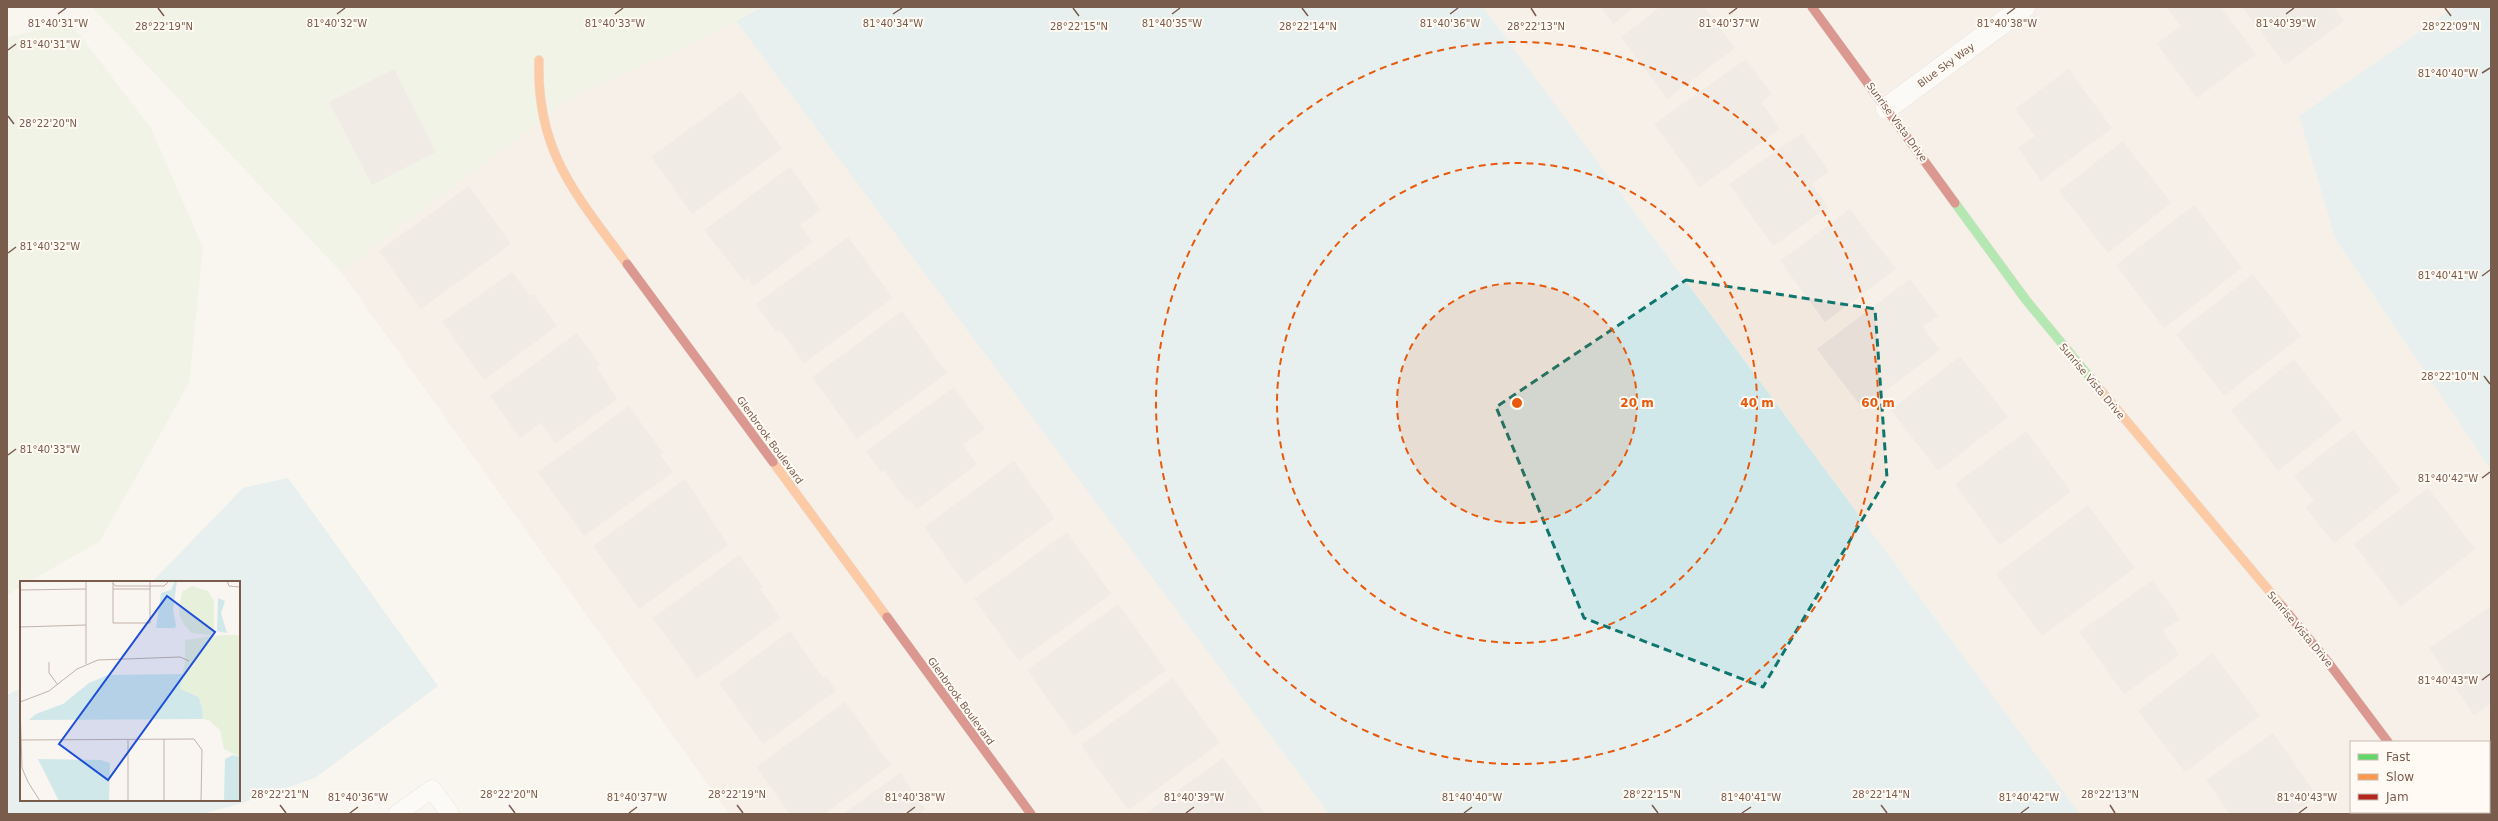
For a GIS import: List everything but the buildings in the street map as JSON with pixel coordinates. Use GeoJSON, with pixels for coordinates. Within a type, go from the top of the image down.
{"type":"FeatureCollection","features":[{"type":"Feature","properties":{"kind":"street","name":"Sunrise Vista Drive"},"geometry":{"type":"LineString","coordinates":[[1812,7],[2048,328],[2328,662],[2387,741]]}},
{"type":"Feature","properties":{"kind":"street","name":"Blue Sky Way"},"geometry":{"type":"LineString","coordinates":[[1887,108],[2024,7]]}},
{"type":"Feature","properties":{"kind":"street","name":"Glenbrook Boulevard"},"geometry":{"type":"LineString","coordinates":[[539,60],[538,92],[545,135],[555,161],[567,182],[1031,814]]}},
{"type":"Feature","properties":{"kind":"lane"},"geometry":{"type":"LineString","coordinates":[[397,814],[432,789],[450,814]]}},
{"type":"Feature","properties":{"kind":"highlighted area"},"geometry":{"type":"Polygon","coordinates":[[[1686,280],[1875,309],[1887,478],[1763,687],[1584,618],[1496,407],[1686,280]]]}},
{"type":"Feature","properties":{"kind":"shaded area"},"geometry":{"type":"Polygon","coordinates":[[[1483,7],[2455,7],[2299,116],[2335,238],[2491,470],[2491,814],[2080,814],[1483,7]]]}},
{"type":"Feature","properties":{"kind":"shaded area"},"geometry":{"type":"Polygon","coordinates":[[[736,21],[1329,814],[729,814],[341,272],[575,95],[679,50],[736,21]]]}},
{"type":"Feature","properties":{"kind":"green space"},"geometry":{"type":"Polygon","coordinates":[[[92,7],[763,7],[679,50],[575,95],[341,272],[92,7]]]}},
{"type":"Feature","properties":{"kind":"green space"},"geometry":{"type":"Polygon","coordinates":[[[71,23],[152,130],[203,248],[189,383],[100,541],[31,581],[20,581],[20,588],[7,595],[7,37],[71,23]]]}},
{"type":"Feature","properties":{"kind":"water"},"geometry":{"type":"Polygon","coordinates":[[[763,7],[1483,7],[2080,814],[1329,814],[736,21],[763,7]]]}},
{"type":"Feature","properties":{"kind":"water"},"geometry":{"type":"Polygon","coordinates":[[[2455,7],[2491,7],[2491,470],[2335,238],[2299,116],[2455,7]]]}},
{"type":"Feature","properties":{"kind":"water"},"geometry":{"type":"Polygon","coordinates":[[[288,478],[438,686],[315,778],[239,804],[202,814],[7,814],[7,695],[20,688],[20,801],[240,801],[240,581],[153,581],[243,488],[288,478]]]}},
{"type":"Feature","properties":{"kind":"traffic: fast"},"geometry":{"type":"LineString","coordinates":[[1955,203],[2026,300],[2098,387]]}},
{"type":"Feature","properties":{"kind":"traffic: slow"},"geometry":{"type":"LineString","coordinates":[[539,60],[540,92],[544,121],[552,147],[576,193],[591,216],[627,264]]}},
{"type":"Feature","properties":{"kind":"traffic: slow"},"geometry":{"type":"LineString","coordinates":[[2098,387],[2281,605]]}},
{"type":"Feature","properties":{"kind":"traffic: slow"},"geometry":{"type":"LineString","coordinates":[[773,462],[887,617]]}},
{"type":"Feature","properties":{"kind":"traffic: jam"},"geometry":{"type":"LineString","coordinates":[[1812,7],[1955,203]]}},
{"type":"Feature","properties":{"kind":"traffic: jam"},"geometry":{"type":"LineString","coordinates":[[627,264],[773,462]]}},
{"type":"Feature","properties":{"kind":"traffic: jam"},"geometry":{"type":"LineString","coordinates":[[2281,605],[2328,662],[2387,741]]}},
{"type":"Feature","properties":{"kind":"traffic: jam"},"geometry":{"type":"LineString","coordinates":[[887,617],[1031,814]]}}]}
